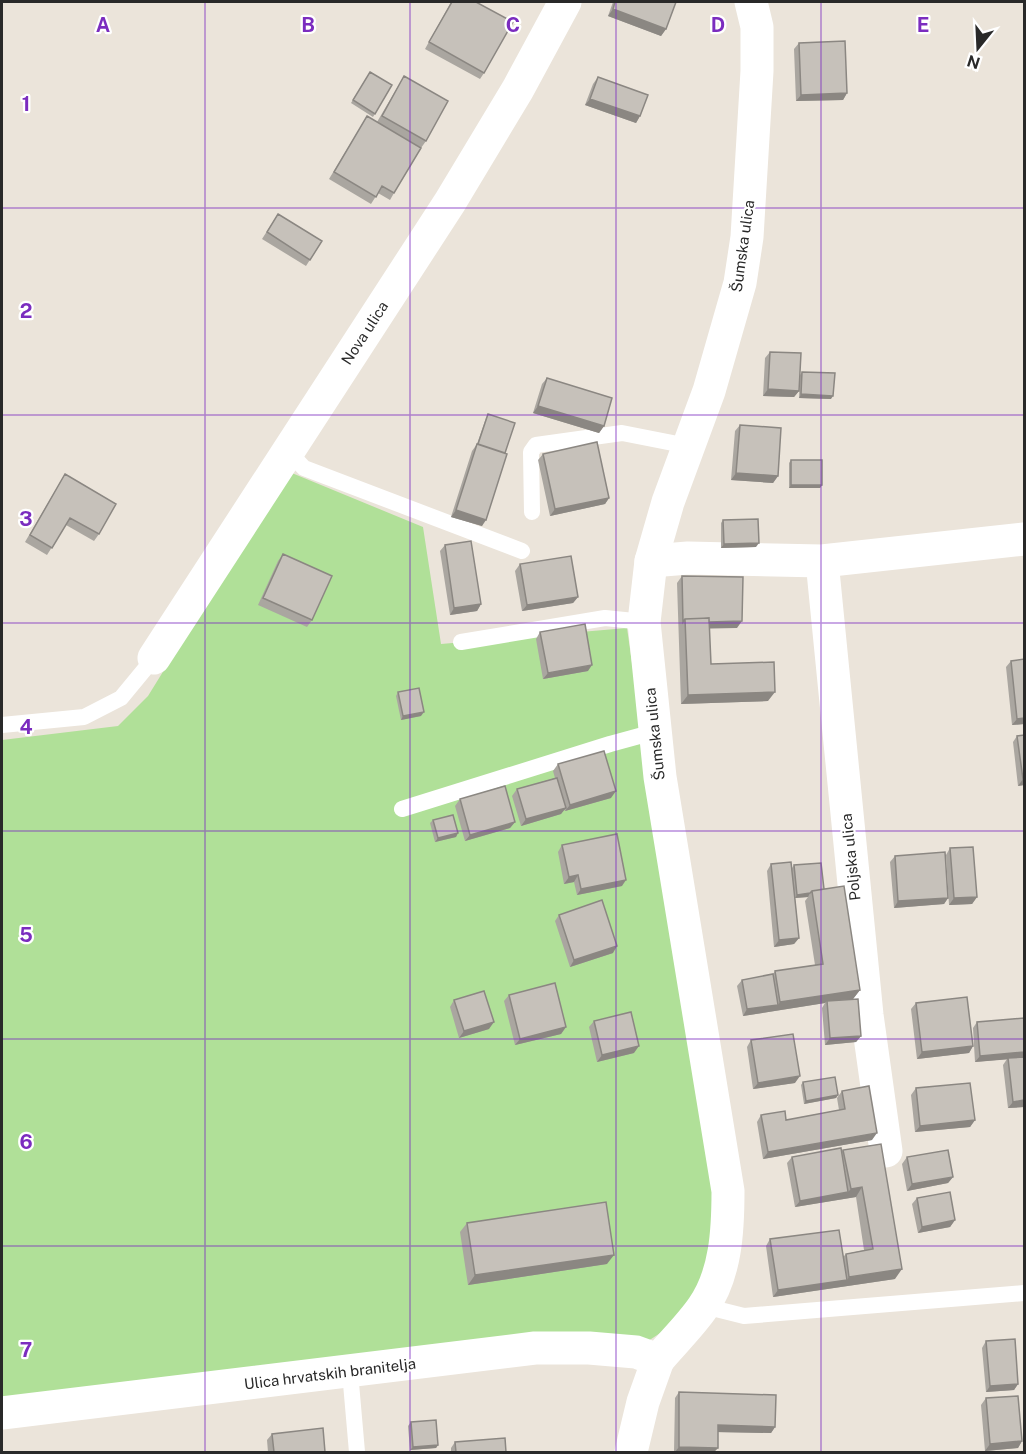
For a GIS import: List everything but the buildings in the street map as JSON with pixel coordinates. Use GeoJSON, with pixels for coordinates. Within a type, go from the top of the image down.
{"type":"FeatureCollection","features":[{"type":"Feature","properties":{"kind":"street","name":"Nova ulica"},"geometry":{"type":"LineString","coordinates":[[154,658],[450,202],[518,89],[565,2]]}},
{"type":"Feature","properties":{"kind":"street","name":"Šumska ulica"},"geometry":{"type":"LineString","coordinates":[[631,1452],[643,1402],[658,1360],[704,1306],[720,1271],[726,1243],[729,1191],[660,777],[644,621],[651,561],[668,502],[725,339],[740,284],[747,237],[757,71],[757,27],[751,2]]}},
{"type":"Feature","properties":{"kind":"street"},"geometry":{"type":"LineString","coordinates":[[651,561],[688,558],[822,561],[1024,539]]}},
{"type":"Feature","properties":{"kind":"street","name":"Poljska ulica"},"geometry":{"type":"LineString","coordinates":[[822,561],[867,1015],[886,1151]]}},
{"type":"Feature","properties":{"kind":"street","name":"Ulica hrvatskih branitelja"},"geometry":{"type":"LineString","coordinates":[[2,1413],[535,1348],[589,1348],[636,1352],[658,1360]]}},
{"type":"Feature","properties":{"kind":"lane"},"geometry":{"type":"LineString","coordinates":[[532,512],[531,452],[536,445],[622,434],[688,446]]}},
{"type":"Feature","properties":{"kind":"lane"},"geometry":{"type":"LineString","coordinates":[[288,451],[304,468],[522,551]]}},
{"type":"Feature","properties":{"kind":"lane"},"geometry":{"type":"LineString","coordinates":[[461,642],[605,618],[644,621]]}},
{"type":"Feature","properties":{"kind":"lane"},"geometry":{"type":"LineString","coordinates":[[2,725],[84,717],[121,698],[154,658]]}},
{"type":"Feature","properties":{"kind":"lane"},"geometry":{"type":"LineString","coordinates":[[402,809],[654,732]]}},
{"type":"Feature","properties":{"kind":"lane"},"geometry":{"type":"LineString","coordinates":[[704,1306],[744,1316],[1024,1293]]}},
{"type":"Feature","properties":{"kind":"lane"},"geometry":{"type":"LineString","coordinates":[[350,1372],[357,1452]]}},
{"type":"Feature","properties":{"kind":"green space"},"geometry":{"type":"Polygon","coordinates":[[[287,471],[423,527],[441,644],[627,628],[665,893],[714,1181],[716,1229],[698,1288],[668,1328],[648,1341],[2,1400],[2,740],[118,726],[148,696],[287,471]]]}}]}
